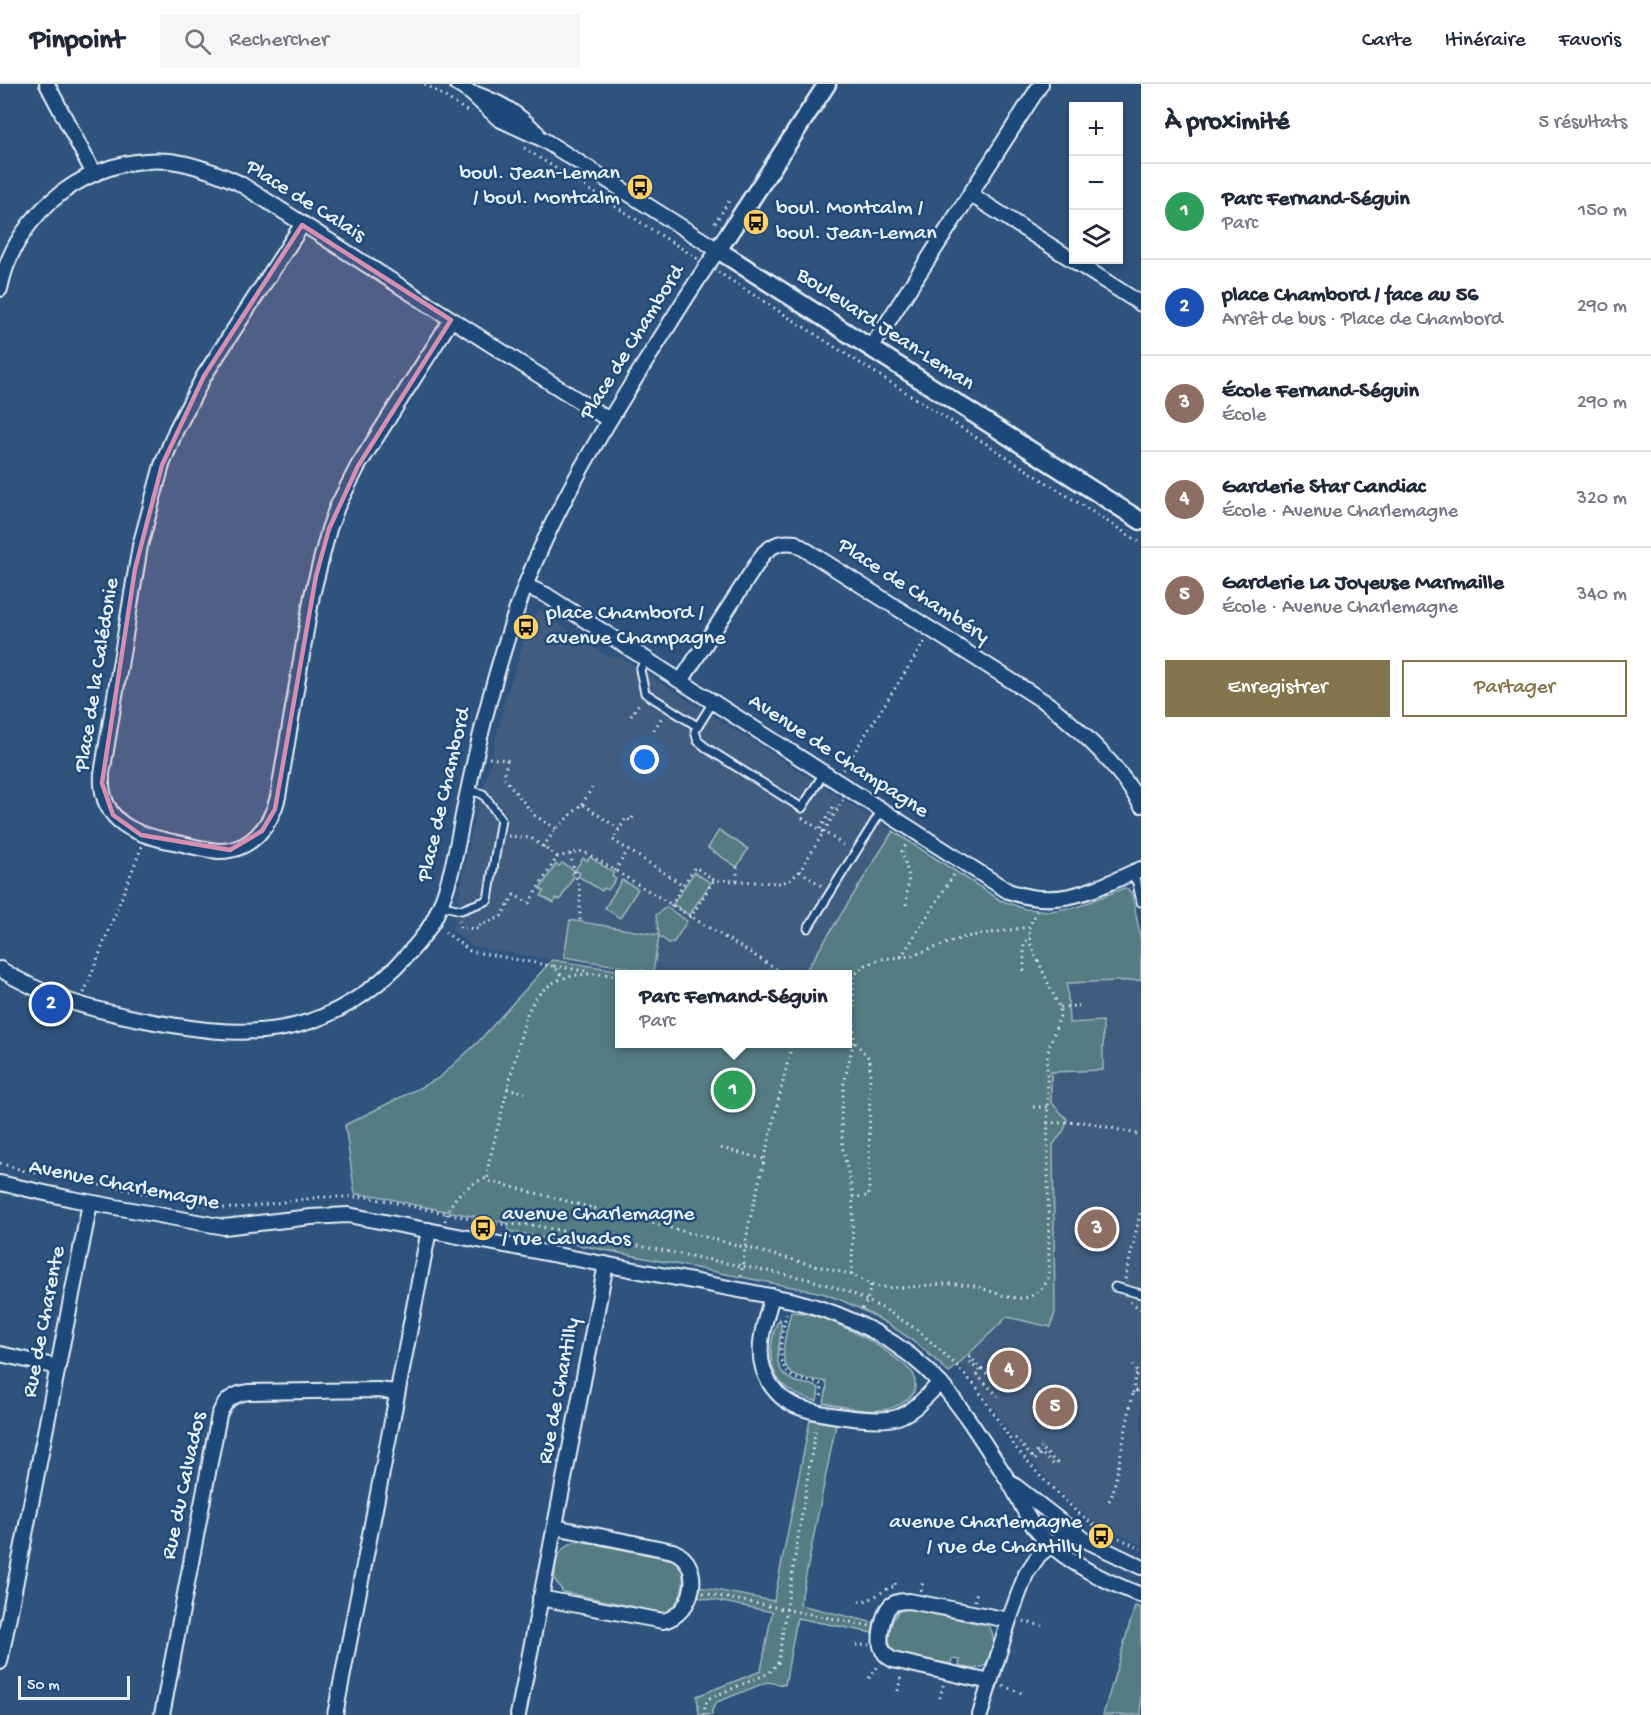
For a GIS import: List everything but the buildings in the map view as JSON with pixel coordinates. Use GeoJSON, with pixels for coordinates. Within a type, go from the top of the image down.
{"type":"FeatureCollection","features":[{"type":"Feature","properties":{"kind":"street"},"geometry":{"type":"LineString","coordinates":[[47,84],[94,174]]}},
{"type":"Feature","properties":{"kind":"street","name":"Boulevard Jean-Leman"},"geometry":{"type":"LineString","coordinates":[[457,84],[471,93],[499,119],[542,139],[1141,521]]}},
{"type":"Feature","properties":{"kind":"street"},"geometry":{"type":"LineString","coordinates":[[718,250],[827,84]]}},
{"type":"Feature","properties":{"kind":"street"},"geometry":{"type":"LineString","coordinates":[[871,348],[1041,84]]}},
{"type":"Feature","properties":{"kind":"street","name":"Place de Calais"},"geometry":{"type":"LineString","coordinates":[[0,290],[5,268],[13,249],[33,219],[60,193],[94,174],[120,164],[160,161],[185,164],[203,168],[239,183],[609,420]]}},
{"type":"Feature","properties":{"kind":"street"},"geometry":{"type":"LineString","coordinates":[[970,194],[1141,304]]}},
{"type":"Feature","properties":{"kind":"street","name":"Place de la Calédonie"},"geometry":{"type":"LineString","coordinates":[[302,225],[194,394],[169,446],[150,504],[135,569],[102,783],[107,805],[113,815],[130,830],[151,838],[219,851],[241,846],[262,831],[271,821],[280,787],[316,576],[329,529],[337,507],[358,466],[451,320]]}},
{"type":"Feature","properties":{"kind":"street","name":"Place de Chambord"},"geometry":{"type":"LineString","coordinates":[[0,969],[54,996],[113,1014],[211,1032],[241,1033],[272,1031],[324,1016],[367,992],[386,976],[412,949],[433,922],[441,906],[452,866],[487,702],[526,586],[556,515],[591,449],[718,250]]}},
{"type":"Feature","properties":{"kind":"street","name":"Place de Chambéry"},"geometry":{"type":"LineString","coordinates":[[681,681],[764,553],[772,545],[795,543],[1048,704],[1081,731],[1105,756],[1141,805]]}},
{"type":"Feature","properties":{"kind":"street","name":"Avenue de Champagne"},"geometry":{"type":"LineString","coordinates":[[526,586],[546,595],[1008,891],[1025,897],[1063,899],[1136,871]]}},
{"type":"Feature","properties":{"kind":"street","name":"Avenue Charlemagne"},"geometry":{"type":"LineString","coordinates":[[0,1183],[90,1203],[224,1227],[338,1215],[429,1230],[772,1296],[830,1311],[866,1327],[900,1348],[940,1383],[1010,1482],[1034,1526],[1051,1544],[1074,1562],[1141,1595]]}},
{"type":"Feature","properties":{"kind":"street","name":"Rue de Charente"},"geometry":{"type":"LineString","coordinates":[[0,1662],[90,1203]]}},
{"type":"Feature","properties":{"kind":"street"},"geometry":{"type":"LineString","coordinates":[[335,1715],[429,1230]]}},
{"type":"Feature","properties":{"kind":"street","name":"Rue de Chantilly"},"geometry":{"type":"LineString","coordinates":[[518,1715],[606,1264]]}},
{"type":"Feature","properties":{"kind":"street"},"geometry":{"type":"LineString","coordinates":[[772,1296],[763,1333],[761,1357],[763,1368],[774,1389],[792,1404],[802,1408],[865,1419],[886,1420],[907,1413],[940,1383]]}},
{"type":"Feature","properties":{"kind":"street"},"geometry":{"type":"LineString","coordinates":[[0,1354],[58,1366]]}},
{"type":"Feature","properties":{"kind":"street","name":"Rue du Calvados"},"geometry":{"type":"LineString","coordinates":[[162,1715],[219,1415],[225,1403],[235,1395],[249,1392],[377,1390],[397,1392]]}},
{"type":"Feature","properties":{"kind":"street","name":"Avenue Charlemagne"},"geometry":{"type":"LineString","coordinates":[[1010,1482],[1090,1543],[1141,1567]]}},
{"type":"Feature","properties":{"kind":"street"},"geometry":{"type":"LineString","coordinates":[[540,1598],[663,1621],[672,1619],[687,1603],[693,1577],[690,1563],[685,1557],[673,1551],[555,1527]]}},
{"type":"Feature","properties":{"kind":"street"},"geometry":{"type":"LineString","coordinates":[[980,1715],[990,1682],[1015,1620],[1029,1568],[1051,1544],[1070,1530]]}},
{"type":"Feature","properties":{"kind":"street"},"geometry":{"type":"LineString","coordinates":[[990,1682],[893,1660],[887,1656],[881,1645],[885,1616],[892,1605],[909,1601],[1015,1620]]}},
{"type":"Feature","properties":{"kind":"lane"},"geometry":{"type":"LineString","coordinates":[[645,660],[640,670],[645,693],[697,726]]}},
{"type":"Feature","properties":{"kind":"lane"},"geometry":{"type":"LineString","coordinates":[[713,702],[695,731],[698,741],[802,808],[824,773]]}},
{"type":"Feature","properties":{"kind":"lane"},"geometry":{"type":"LineString","coordinates":[[441,906],[461,910],[488,900],[501,819],[483,794],[468,790]]}},
{"type":"Feature","properties":{"kind":"lane"},"geometry":{"type":"LineString","coordinates":[[808,928],[882,810]]}},
{"type":"Feature","properties":{"kind":"lane"},"geometry":{"type":"LineString","coordinates":[[1136,871],[1141,902]]}},
{"type":"Feature","properties":{"kind":"lane"},"geometry":{"type":"LineString","coordinates":[[1115,1287],[1141,1294]]}},
{"type":"Feature","properties":{"kind":"path"},"geometry":{"type":"LineString","coordinates":[[425,84],[473,115]]}},
{"type":"Feature","properties":{"kind":"path"},"geometry":{"type":"LineString","coordinates":[[522,147],[692,256]]}},
{"type":"Feature","properties":{"kind":"path","name":"Boulevard Jean-Leman"},"geometry":{"type":"LineString","coordinates":[[724,275],[1141,543]]}},
{"type":"Feature","properties":{"kind":"path"},"geometry":{"type":"LineString","coordinates":[[840,774],[928,636]]}},
{"type":"Feature","properties":{"kind":"path"},"geometry":{"type":"LineString","coordinates":[[631,716],[640,701]]}},
{"type":"Feature","properties":{"kind":"path"},"geometry":{"type":"LineString","coordinates":[[654,730],[663,715]]}},
{"type":"Feature","properties":{"kind":"path"},"geometry":{"type":"LineString","coordinates":[[489,758],[507,760],[504,777],[506,780],[534,815],[556,829]]}},
{"type":"Feature","properties":{"kind":"path"},"geometry":{"type":"LineString","coordinates":[[543,847],[556,829],[582,804],[592,788]]}},
{"type":"Feature","properties":{"kind":"path"},"geometry":{"type":"LineString","coordinates":[[670,906],[695,867],[714,880],[784,882],[800,871],[844,798]]}},
{"type":"Feature","properties":{"kind":"path"},"geometry":{"type":"LineString","coordinates":[[582,804],[619,829]]}},
{"type":"Feature","properties":{"kind":"path"},"geometry":{"type":"LineString","coordinates":[[820,830],[834,806],[838,808]]}},
{"type":"Feature","properties":{"kind":"path"},"geometry":{"type":"LineString","coordinates":[[633,817],[631,821],[626,818],[613,840],[683,885]]}},
{"type":"Feature","properties":{"kind":"path"},"geometry":{"type":"LineString","coordinates":[[510,836],[531,838],[557,857]]}},
{"type":"Feature","properties":{"kind":"path"},"geometry":{"type":"LineString","coordinates":[[906,905],[909,877],[902,851],[910,839]]}},
{"type":"Feature","properties":{"kind":"path"},"geometry":{"type":"LineString","coordinates":[[83,996],[142,844]]}},
{"type":"Feature","properties":{"kind":"path"},"geometry":{"type":"LineString","coordinates":[[614,872],[628,850]]}},
{"type":"Feature","properties":{"kind":"path"},"geometry":{"type":"LineString","coordinates":[[459,924],[460,928],[479,929],[480,925],[501,917],[514,895],[529,903],[557,857],[583,851],[678,913],[776,970]]}},
{"type":"Feature","properties":{"kind":"path"},"geometry":{"type":"LineString","coordinates":[[570,854],[580,892],[580,921]]}},
{"type":"Feature","properties":{"kind":"path"},"geometry":{"type":"LineString","coordinates":[[737,867],[737,881]]}},
{"type":"Feature","properties":{"kind":"path"},"geometry":{"type":"LineString","coordinates":[[901,957],[957,870]]}},
{"type":"Feature","properties":{"kind":"path"},"geometry":{"type":"LineString","coordinates":[[800,871],[814,881]]}},
{"type":"Feature","properties":{"kind":"path"},"geometry":{"type":"LineString","coordinates":[[690,918],[714,880]]}},
{"type":"Feature","properties":{"kind":"path"},"geometry":{"type":"LineString","coordinates":[[487,1178],[492,1182],[852,1275],[871,1284],[886,1287],[963,1284],[1018,1298],[1030,1296],[1041,1289],[1048,1280],[1049,1274],[1048,1055],[1060,1016],[1059,1007],[1032,949],[1029,927],[1037,909]]}},
{"type":"Feature","properties":{"kind":"path"},"geometry":{"type":"LineString","coordinates":[[852,1275],[853,1197],[843,1150],[841,1118],[844,1083],[854,1040],[853,976],[873,961],[923,952],[965,937],[1029,927]]}},
{"type":"Feature","properties":{"kind":"path"},"geometry":{"type":"LineString","coordinates":[[445,932],[470,951],[615,975]]}},
{"type":"Feature","properties":{"kind":"path"},"geometry":{"type":"LineString","coordinates":[[1024,971],[1024,944],[1029,935]]}},
{"type":"Feature","properties":{"kind":"path"},"geometry":{"type":"LineString","coordinates":[[552,966],[560,971],[562,978]]}},
{"type":"Feature","properties":{"kind":"path"},"geometry":{"type":"LineString","coordinates":[[487,1178],[487,1169],[528,1011],[537,996],[562,978],[597,973]]}},
{"type":"Feature","properties":{"kind":"path"},"geometry":{"type":"LineString","coordinates":[[1059,1007],[1079,1006]]}},
{"type":"Feature","properties":{"kind":"path"},"geometry":{"type":"LineString","coordinates":[[853,1197],[869,1196],[871,1122],[870,1059],[854,1040]]}},
{"type":"Feature","properties":{"kind":"path"},"geometry":{"type":"LineString","coordinates":[[741,1278],[745,1259],[744,1246],[791,1048]]}},
{"type":"Feature","properties":{"kind":"path"},"geometry":{"type":"LineString","coordinates":[[507,1088],[525,1093]]}},
{"type":"Feature","properties":{"kind":"path"},"geometry":{"type":"LineString","coordinates":[[1033,1107],[1047,1107]]}},
{"type":"Feature","properties":{"kind":"path"},"geometry":{"type":"LineString","coordinates":[[1047,1123],[1086,1122],[1141,1135]]}},
{"type":"Feature","properties":{"kind":"path"},"geometry":{"type":"LineString","coordinates":[[721,1148],[764,1159]]}},
{"type":"Feature","properties":{"kind":"path"},"geometry":{"type":"LineString","coordinates":[[445,1221],[450,1204],[461,1192],[477,1181],[487,1178]]}},
{"type":"Feature","properties":{"kind":"path"},"geometry":{"type":"LineString","coordinates":[[1141,1210],[1124,1290],[1126,1298],[1141,1309]]}},
{"type":"Feature","properties":{"kind":"path"},"geometry":{"type":"LineString","coordinates":[[861,1311],[867,1301],[871,1284]]}},
{"type":"Feature","properties":{"kind":"path"},"geometry":{"type":"LineString","coordinates":[[786,1314],[781,1348],[782,1362],[793,1377],[822,1385],[821,1402]]}},
{"type":"Feature","properties":{"kind":"path"},"geometry":{"type":"LineString","coordinates":[[982,1379],[988,1374],[970,1357],[968,1360],[981,1372],[977,1375],[998,1396]]}},
{"type":"Feature","properties":{"kind":"path"},"geometry":{"type":"LineString","coordinates":[[1109,1501],[1113,1493],[1135,1376],[1140,1373],[1133,1365]]}},
{"type":"Feature","properties":{"kind":"path"},"geometry":{"type":"LineString","coordinates":[[1133,1393],[1141,1388]]}},
{"type":"Feature","properties":{"kind":"path"},"geometry":{"type":"LineString","coordinates":[[984,1399],[1016,1448],[1041,1477],[1076,1511],[1097,1527],[1141,1549]]}},
{"type":"Feature","properties":{"kind":"path"},"geometry":{"type":"LineString","coordinates":[[704,1715],[705,1705],[710,1698],[762,1677],[774,1669],[779,1659],[817,1420]]}},
{"type":"Feature","properties":{"kind":"path"},"geometry":{"type":"LineString","coordinates":[[1015,1438],[1032,1457],[1035,1460],[1041,1453],[1054,1465],[1057,1463],[1042,1447],[1032,1457]]}},
{"type":"Feature","properties":{"kind":"path"},"geometry":{"type":"LineString","coordinates":[[859,1601],[868,1601],[884,1589],[896,1586],[894,1580]]}},
{"type":"Feature","properties":{"kind":"path"},"geometry":{"type":"LineString","coordinates":[[698,1592],[874,1626]]}},
{"type":"Feature","properties":{"kind":"path"},"geometry":{"type":"LineString","coordinates":[[1015,1620],[1042,1626]]}},
{"type":"Feature","properties":{"kind":"path"},"geometry":{"type":"LineString","coordinates":[[990,1682],[1024,1694]]}},
{"type":"Feature","properties":{"kind":"highlighted area"},"geometry":{"type":"Polygon","coordinates":[[[302,225],[451,320],[358,466],[329,529],[316,576],[275,809],[262,831],[230,850],[141,835],[113,815],[102,783],[135,569],[162,465],[204,376],[302,225]]]}},
{"type":"Feature","properties":{"kind":"shaded area"},"geometry":{"type":"Polygon","coordinates":[[[541,610],[549,612],[557,623],[607,656],[623,659],[893,831],[806,970],[617,970],[474,947],[452,930],[476,810],[489,770],[504,703],[532,616],[541,610]]]}},
{"type":"Feature","properties":{"kind":"shaded area"},"geometry":{"type":"Polygon","coordinates":[[[1141,980],[1141,1545],[1094,1522],[1074,1506],[1019,1446],[977,1384],[959,1364],[1007,1317],[1052,1326],[1055,1312],[1053,1145],[1067,1127],[1067,1119],[1051,1102],[1051,1072],[1103,1069],[1102,1021],[1069,1023],[1067,983],[1141,980]]]}},
{"type":"Feature","properties":{"kind":"green space"},"geometry":{"type":"Polygon","coordinates":[[[719,830],[748,849],[737,867],[708,848],[719,830]]]}},
{"type":"Feature","properties":{"kind":"green space"},"geometry":{"type":"Polygon","coordinates":[[[893,831],[1000,900],[1025,909],[1050,911],[1077,907],[1124,888],[1132,894],[1141,940],[1141,980],[1067,983],[1069,1023],[1103,1021],[1103,1070],[1051,1072],[1051,1102],[1067,1119],[1067,1123],[1053,1145],[1055,1312],[1051,1327],[1007,1317],[949,1373],[906,1336],[857,1307],[822,1293],[508,1231],[507,1223],[378,1196],[355,1194],[345,1125],[439,1078],[477,1043],[552,960],[616,970],[615,1048],[852,1048],[852,970],[806,970],[893,831]]]}},
{"type":"Feature","properties":{"kind":"green space"},"geometry":{"type":"Polygon","coordinates":[[[590,857],[614,873],[612,876],[616,879],[608,890],[604,888],[602,891],[578,876],[580,873],[575,870],[583,858],[587,861],[590,857]]]}},
{"type":"Feature","properties":{"kind":"green space"},"geometry":{"type":"Polygon","coordinates":[[[562,863],[574,870],[572,874],[574,876],[560,900],[556,898],[554,903],[541,896],[544,891],[540,889],[556,864],[559,866],[562,863]]]}},
{"type":"Feature","properties":{"kind":"green space"},"geometry":{"type":"Polygon","coordinates":[[[694,872],[711,883],[689,915],[673,904],[694,872]]]}},
{"type":"Feature","properties":{"kind":"green space"},"geometry":{"type":"Polygon","coordinates":[[[622,880],[638,889],[620,918],[605,908],[622,880]]]}},
{"type":"Feature","properties":{"kind":"green space"},"geometry":{"type":"Polygon","coordinates":[[[666,907],[687,921],[674,942],[669,943],[659,936],[653,970],[564,957],[570,920],[659,935],[656,915],[666,907]]]}},
{"type":"Feature","properties":{"kind":"green space"},"geometry":{"type":"Polygon","coordinates":[[[791,1312],[821,1318],[873,1343],[913,1373],[915,1384],[913,1393],[899,1405],[889,1409],[857,1409],[824,1403],[826,1382],[798,1377],[790,1372],[786,1365],[784,1348],[791,1312]]]}},
{"type":"Feature","properties":{"kind":"green space"},"geometry":{"type":"Polygon","coordinates":[[[780,1319],[779,1367],[792,1380],[819,1388],[817,1401],[796,1394],[780,1382],[775,1374],[771,1353],[772,1341],[774,1329],[780,1319]]]}},
{"type":"Feature","properties":{"kind":"green space"},"geometry":{"type":"Polygon","coordinates":[[[810,1420],[836,1424],[800,1605],[875,1623],[873,1633],[797,1618],[785,1685],[767,1682],[717,1702],[712,1715],[699,1715],[697,1696],[761,1671],[772,1612],[698,1597],[700,1587],[774,1601],[810,1420]]]}},
{"type":"Feature","properties":{"kind":"green space"},"geometry":{"type":"Polygon","coordinates":[[[580,1541],[674,1560],[682,1569],[683,1575],[683,1587],[677,1605],[665,1613],[563,1592],[555,1580],[559,1554],[567,1546],[580,1541]]]}},
{"type":"Feature","properties":{"kind":"green space"},"geometry":{"type":"Polygon","coordinates":[[[1135,1606],[1141,1608],[1141,1715],[1103,1715],[1135,1606]]]}},
{"type":"Feature","properties":{"kind":"green space"},"geometry":{"type":"Polygon","coordinates":[[[908,1609],[987,1625],[991,1629],[993,1639],[992,1650],[985,1666],[974,1669],[959,1666],[960,1660],[952,1659],[951,1664],[901,1655],[893,1651],[889,1642],[891,1625],[899,1611],[908,1609]]]}},
{"type":"Feature","properties":{"kind":"place","name":"boul. Jean-Leman / boul. Montcalm"},"geometry":{"type":"Point","coordinates":[640,187]}},
{"type":"Feature","properties":{"kind":"place","name":"boul. Montcalm / boul. Jean-Leman"},"geometry":{"type":"Point","coordinates":[756,222]}},
{"type":"Feature","properties":{"kind":"place","name":"place Chambord / avenue Champagne"},"geometry":{"type":"Point","coordinates":[526,627]}},
{"type":"Feature","properties":{"kind":"place","name":"place Chambord / face au 56"},"geometry":{"type":"Point","coordinates":[51,1004]}},
{"type":"Feature","properties":{"kind":"place","name":"Parc Fernand-Séguin"},"geometry":{"type":"Point","coordinates":[733,1090]}},
{"type":"Feature","properties":{"kind":"place","name":"avenue Charlemagne / rue Calvados"},"geometry":{"type":"Point","coordinates":[483,1228]}},
{"type":"Feature","properties":{"kind":"place","name":"École Fernand-Séguin"},"geometry":{"type":"Point","coordinates":[1097,1229]}},
{"type":"Feature","properties":{"kind":"place","name":"Garderie Star Candiac"},"geometry":{"type":"Point","coordinates":[1009,1370]}},
{"type":"Feature","properties":{"kind":"place","name":"Garderie La Joyeuse Marmaille"},"geometry":{"type":"Point","coordinates":[1055,1407]}},
{"type":"Feature","properties":{"kind":"place","name":"avenue Charlemagne / rue de Chantilly"},"geometry":{"type":"Point","coordinates":[1101,1536]}}]}
